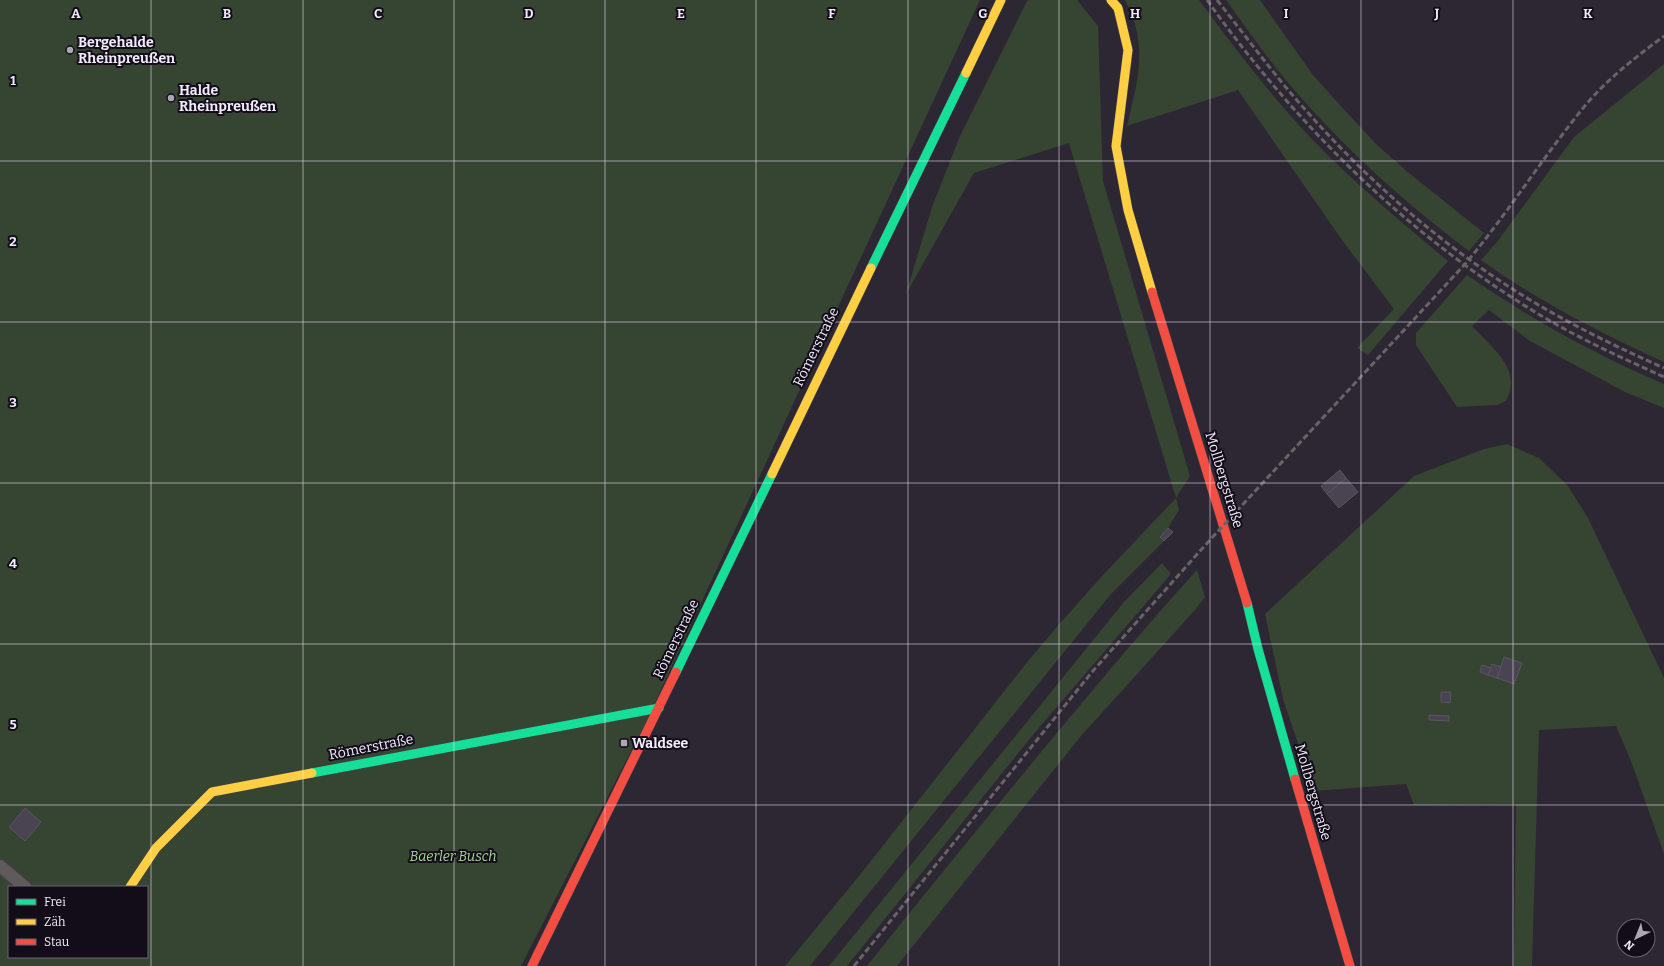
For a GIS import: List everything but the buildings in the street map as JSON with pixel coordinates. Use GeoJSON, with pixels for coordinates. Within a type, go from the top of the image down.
{"type":"FeatureCollection","features":[{"type":"Feature","properties":{"kind":"street","name":"Römerstraße"},"geometry":{"type":"LineString","coordinates":[[532,966],[659,708],[1001,0]]}},
{"type":"Feature","properties":{"kind":"street","name":"Mollbergstraße"},"geometry":{"type":"LineString","coordinates":[[1111,0],[1118,8],[1128,50],[1116,146],[1128,210],[1209,481],[1240,576],[1258,649],[1350,966]]}},
{"type":"Feature","properties":{"kind":"street","name":"Römerstraße"},"geometry":{"type":"LineString","coordinates":[[131,886],[156,848],[212,792],[659,708]]}},
{"type":"Feature","properties":{"kind":"street"},"geometry":{"type":"LineString","coordinates":[[0,866],[24,886]]}},
{"type":"Feature","properties":{"kind":"green space","name":"Halde Rheinpreußen"},"geometry":{"type":"Polygon","coordinates":[[[0,0],[980,0],[647,720],[521,966],[0,966],[0,0]]]}},
{"type":"Feature","properties":{"kind":"green space"},"geometry":{"type":"Polygon","coordinates":[[[1077,0],[1098,26],[1103,181],[1190,476],[1176,498],[1069,143],[974,173],[906,294],[932,207],[960,136],[1027,1],[1077,0]]]}},
{"type":"Feature","properties":{"kind":"green space"},"geometry":{"type":"Polygon","coordinates":[[[1125,0],[1199,0],[1267,88],[1326,154],[1448,261],[1368,355],[1357,348],[1394,309],[1342,240],[1238,90],[1127,126],[1138,78],[1139,48],[1137,32],[1125,0]]]}},
{"type":"Feature","properties":{"kind":"green space"},"geometry":{"type":"Polygon","coordinates":[[[1226,0],[1260,0],[1313,75],[1377,145],[1409,173],[1484,233],[1469,251],[1418,211],[1369,168],[1323,122],[1280,73],[1226,0]]]}},
{"type":"Feature","properties":{"kind":"green space"},"geometry":{"type":"Polygon","coordinates":[[[1664,64],[1664,362],[1616,340],[1570,316],[1547,303],[1481,260],[1497,242],[1574,137],[1664,64]]]}},
{"type":"Feature","properties":{"kind":"green space"},"geometry":{"type":"Polygon","coordinates":[[[1467,275],[1538,321],[1563,335],[1613,361],[1664,384],[1664,408],[1625,392],[1530,341],[1489,310],[1472,326],[1503,360],[1511,379],[1510,389],[1506,401],[1497,405],[1457,407],[1416,345],[1416,333],[1467,275]]]}},
{"type":"Feature","properties":{"kind":"green space"},"geometry":{"type":"Polygon","coordinates":[[[1507,444],[1539,458],[1568,486],[1588,518],[1664,678],[1664,854],[1631,761],[1616,726],[1539,730],[1532,966],[1514,966],[1516,804],[1414,805],[1406,784],[1314,791],[1283,699],[1265,614],[1414,476],[1484,449],[1507,444]]]}},
{"type":"Feature","properties":{"kind":"green space"},"geometry":{"type":"Polygon","coordinates":[[[1176,498],[1179,510],[1168,528],[1160,537],[1164,541],[1111,594],[810,966],[785,966],[863,871],[1024,666],[1102,576],[1176,498]]]}},
{"type":"Feature","properties":{"kind":"green space"},"geometry":{"type":"Polygon","coordinates":[[[1162,563],[1171,574],[1032,736],[847,966],[829,966],[1124,602],[1162,563]]]}},
{"type":"Feature","properties":{"kind":"green space"},"geometry":{"type":"Polygon","coordinates":[[[1197,570],[1205,597],[1195,610],[1081,736],[897,966],[867,966],[1041,752],[1137,637],[1197,570]]]}},
{"type":"Feature","properties":{"kind":"railway"},"geometry":{"type":"LineString","coordinates":[[1207,0],[1278,91],[1357,175],[1400,213],[1445,250],[1491,284],[1540,315],[1586,340],[1664,377]]}},
{"type":"Feature","properties":{"kind":"railway"},"geometry":{"type":"LineString","coordinates":[[1217,0],[1274,73],[1336,143],[1390,196],[1448,244],[1510,287],[1542,307],[1572,324],[1664,368]]}},
{"type":"Feature","properties":{"kind":"railway"},"geometry":{"type":"LineString","coordinates":[[854,966],[1092,672],[1209,541],[1466,263],[1584,107],[1602,87],[1622,69],[1664,36]]}},
{"type":"Feature","properties":{"kind":"traffic: fast"},"geometry":{"type":"LineString","coordinates":[[871,268],[966,73]]}},
{"type":"Feature","properties":{"kind":"traffic: fast"},"geometry":{"type":"LineString","coordinates":[[676,672],[772,474]]}},
{"type":"Feature","properties":{"kind":"traffic: fast"},"geometry":{"type":"LineString","coordinates":[[1247,603],[1258,649],[1295,779]]}},
{"type":"Feature","properties":{"kind":"traffic: fast"},"geometry":{"type":"LineString","coordinates":[[312,773],[659,708]]}},
{"type":"Feature","properties":{"kind":"traffic: slow"},"geometry":{"type":"LineString","coordinates":[[966,73],[1001,0]]}},
{"type":"Feature","properties":{"kind":"traffic: slow"},"geometry":{"type":"LineString","coordinates":[[1111,0],[1118,8],[1128,50],[1116,146],[1128,210],[1152,292]]}},
{"type":"Feature","properties":{"kind":"traffic: slow"},"geometry":{"type":"LineString","coordinates":[[772,474],[871,268]]}},
{"type":"Feature","properties":{"kind":"traffic: slow"},"geometry":{"type":"LineString","coordinates":[[131,886],[156,848],[212,792],[312,773]]}},
{"type":"Feature","properties":{"kind":"traffic: jam"},"geometry":{"type":"LineString","coordinates":[[1152,292],[1247,603]]}},
{"type":"Feature","properties":{"kind":"traffic: jam"},"geometry":{"type":"LineString","coordinates":[[532,966],[676,672]]}},
{"type":"Feature","properties":{"kind":"traffic: jam"},"geometry":{"type":"LineString","coordinates":[[1295,779],[1350,966]]}},
{"type":"Feature","properties":{"kind":"place","name":"Bergehalde Rheinpreußen"},"geometry":{"type":"Point","coordinates":[70,50]}},
{"type":"Feature","properties":{"kind":"place","name":"Halde Rheinpreußen"},"geometry":{"type":"Point","coordinates":[171,98]}},
{"type":"Feature","properties":{"kind":"place","name":"Waldsee"},"geometry":{"type":"Point","coordinates":[624,743]}},
{"type":"Feature","properties":{"kind":"park label","name":"Baerler Busch"},"geometry":{"type":"Point","coordinates":[453,856]}}]}
